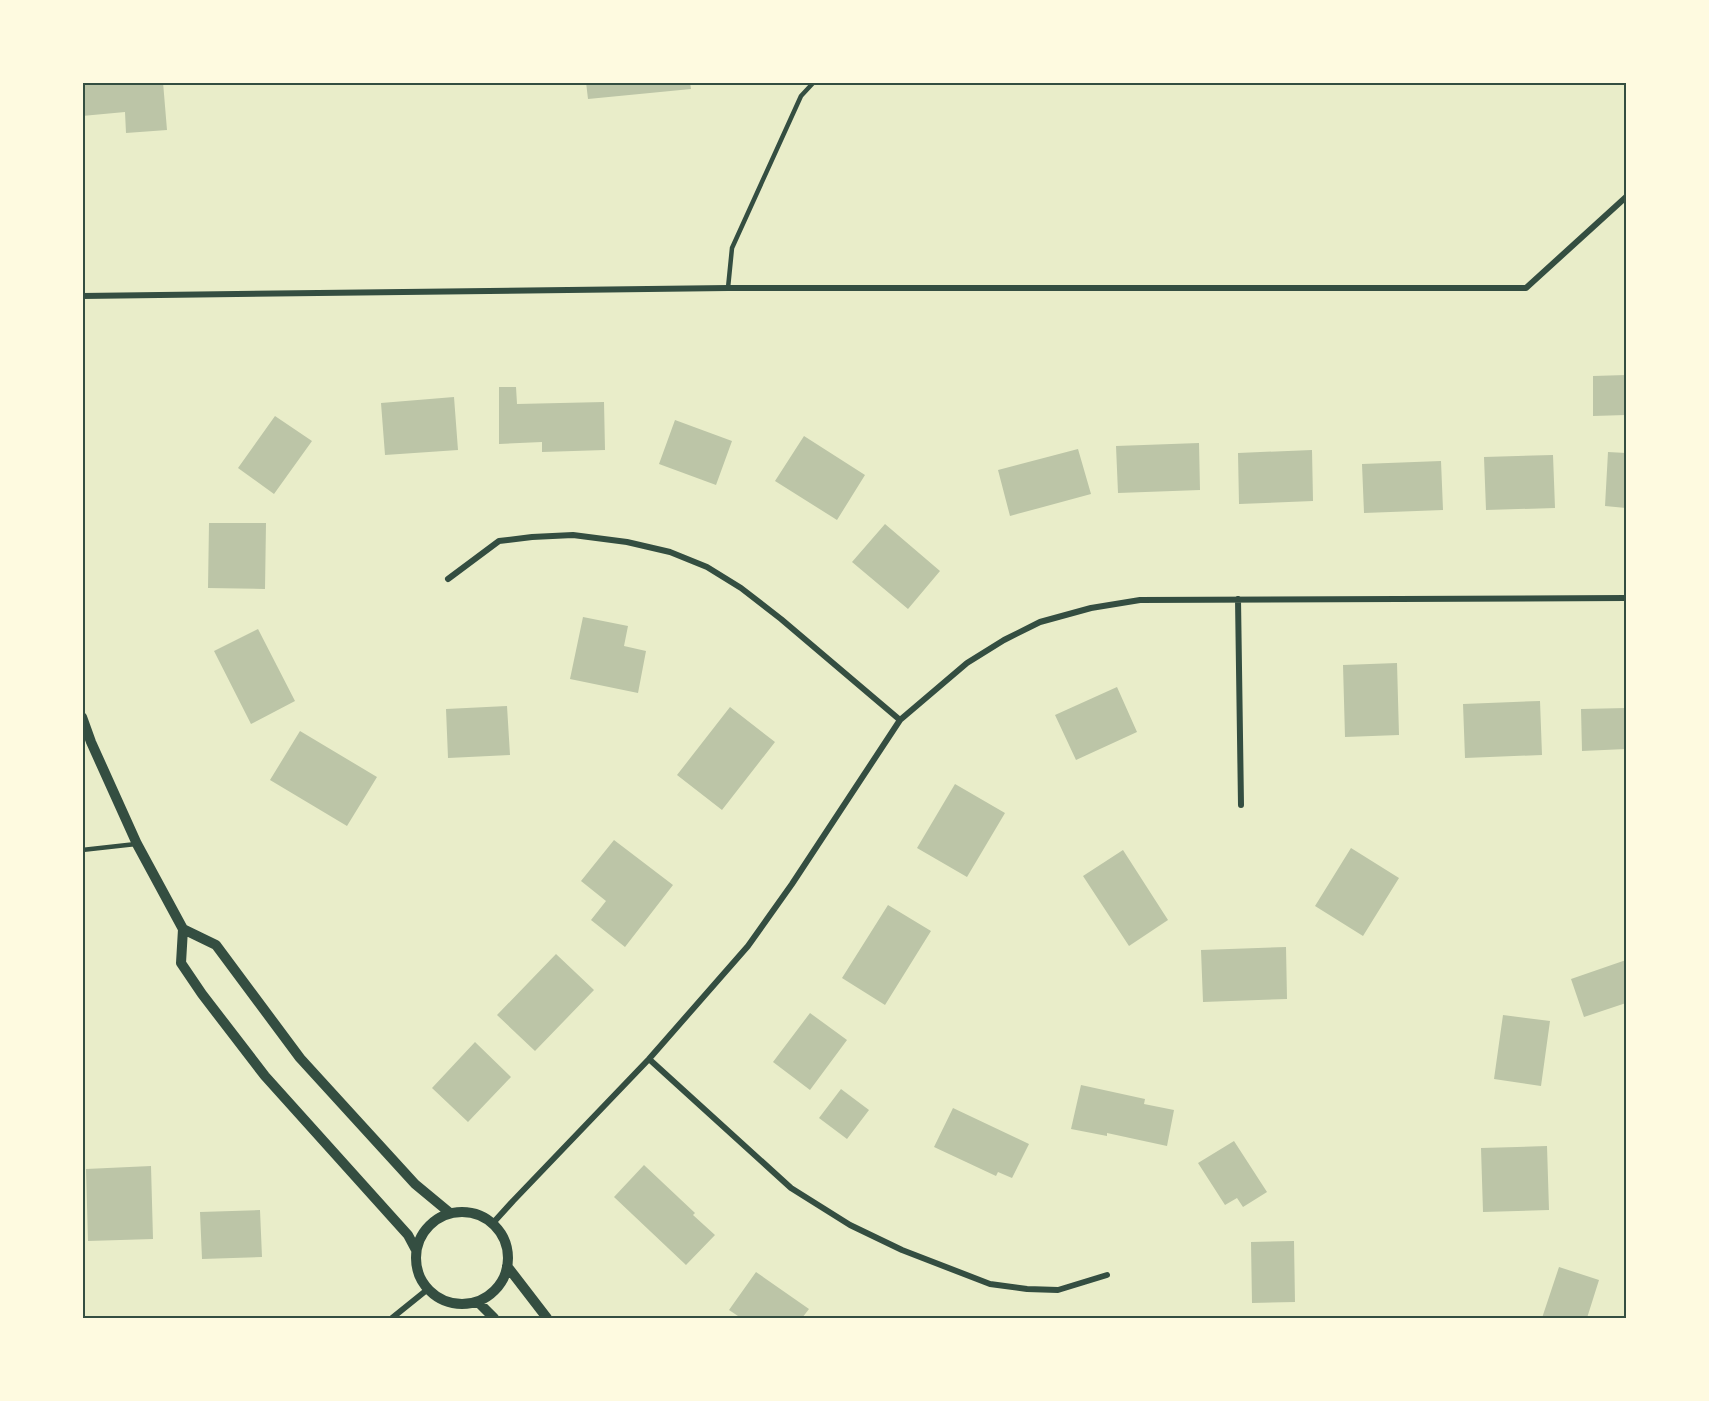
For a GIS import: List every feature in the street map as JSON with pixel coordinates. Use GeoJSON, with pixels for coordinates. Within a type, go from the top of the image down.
{"type":"FeatureCollection","features":[{"type":"Feature","properties":{"kind":"street"},"geometry":{"type":"LineString","coordinates":[[82,296],[728,288],[1526,288],[1626,197]]}},
{"type":"Feature","properties":{"kind":"street"},"geometry":{"type":"LineString","coordinates":[[448,579],[499,541],[573,535],[627,542],[670,552],[707,567],[741,588],[781,618],[900,720]]}},
{"type":"Feature","properties":{"kind":"street"},"geometry":{"type":"LineString","coordinates":[[493,1224],[649,1059],[748,946],[792,884],[900,720],[967,663],[1004,640],[1040,622],[1091,608],[1140,600],[1626,598]]}},
{"type":"Feature","properties":{"kind":"street"},"geometry":{"type":"LineString","coordinates":[[1238,599],[1241,805]]}},
{"type":"Feature","properties":{"kind":"street"},"geometry":{"type":"LineString","coordinates":[[82,717],[137,844],[183,929],[181,963],[202,994],[266,1076],[408,1235],[416,1250]]}},
{"type":"Feature","properties":{"kind":"street"},"geometry":{"type":"LineString","coordinates":[[183,929],[216,945],[300,1058],[416,1184],[450,1213]]}},
{"type":"Feature","properties":{"kind":"street"},"geometry":{"type":"LineString","coordinates":[[649,1059],[791,1188],[850,1225],[902,1250],[990,1284],[1027,1289],[1058,1290],[1107,1275]]}},
{"type":"Feature","properties":{"kind":"street"},"geometry":{"type":"LineString","coordinates":[[465,1211],[480,1215],[493,1224],[503,1236],[508,1251],[507,1266],[502,1281],[492,1293],[478,1302],[463,1304],[448,1302],[435,1295],[424,1285],[417,1272],[417,1242],[425,1229],[436,1219],[450,1213],[465,1211]]}},
{"type":"Feature","properties":{"kind":"street"},"geometry":{"type":"LineString","coordinates":[[507,1266],[547,1318]]}},
{"type":"Feature","properties":{"kind":"street"},"geometry":{"type":"LineString","coordinates":[[392,1318],[428,1289]]}},
{"type":"Feature","properties":{"kind":"street"},"geometry":{"type":"LineString","coordinates":[[478,1302],[494,1318]]}},
{"type":"Feature","properties":{"kind":"lane"},"geometry":{"type":"LineString","coordinates":[[728,288],[732,248],[801,96],[814,82]]}},
{"type":"Feature","properties":{"kind":"lane"},"geometry":{"type":"LineString","coordinates":[[82,850],[137,844]]}},
{"type":"Feature","properties":{"kind":"building"},"geometry":{"type":"Polygon","coordinates":[[[82,82],[163,82],[167,130],[126,133],[125,112],[82,116],[82,82]]]}},
{"type":"Feature","properties":{"kind":"building"},"geometry":{"type":"Polygon","coordinates":[[[586,82],[690,82],[691,89],[588,99],[586,82]]]}},
{"type":"Feature","properties":{"kind":"building"},"geometry":{"type":"Polygon","coordinates":[[[1626,375],[1626,415],[1593,416],[1593,376],[1626,375]]]}},
{"type":"Feature","properties":{"kind":"building"},"geometry":{"type":"Polygon","coordinates":[[[499,387],[516,387],[517,404],[604,402],[605,450],[542,452],[542,442],[499,444],[499,387]]]}},
{"type":"Feature","properties":{"kind":"building"},"geometry":{"type":"Polygon","coordinates":[[[454,397],[458,450],[385,455],[381,403],[454,397]]]}},
{"type":"Feature","properties":{"kind":"building"},"geometry":{"type":"Polygon","coordinates":[[[275,416],[312,441],[274,494],[238,468],[275,416]]]}},
{"type":"Feature","properties":{"kind":"building"},"geometry":{"type":"Polygon","coordinates":[[[675,420],[732,441],[716,485],[659,464],[675,420]]]}},
{"type":"Feature","properties":{"kind":"building"},"geometry":{"type":"Polygon","coordinates":[[[804,436],[865,475],[837,520],[775,481],[804,436]]]}},
{"type":"Feature","properties":{"kind":"building"},"geometry":{"type":"Polygon","coordinates":[[[1199,443],[1200,490],[1118,493],[1116,446],[1199,443]]]}},
{"type":"Feature","properties":{"kind":"building"},"geometry":{"type":"Polygon","coordinates":[[[1078,449],[1091,494],[1010,516],[998,470],[1078,449]]]}},
{"type":"Feature","properties":{"kind":"building"},"geometry":{"type":"Polygon","coordinates":[[[1312,450],[1313,501],[1239,504],[1238,453],[1312,450]]]}},
{"type":"Feature","properties":{"kind":"building"},"geometry":{"type":"Polygon","coordinates":[[[1608,452],[1626,453],[1626,508],[1605,506],[1608,452]]]}},
{"type":"Feature","properties":{"kind":"building"},"geometry":{"type":"Polygon","coordinates":[[[1553,455],[1555,508],[1486,510],[1484,457],[1553,455]]]}},
{"type":"Feature","properties":{"kind":"building"},"geometry":{"type":"Polygon","coordinates":[[[1441,461],[1443,510],[1364,513],[1362,464],[1441,461]]]}},
{"type":"Feature","properties":{"kind":"building"},"geometry":{"type":"Polygon","coordinates":[[[209,523],[266,523],[265,589],[208,588],[209,523]]]}},
{"type":"Feature","properties":{"kind":"building"},"geometry":{"type":"Polygon","coordinates":[[[885,524],[940,571],[908,609],[852,562],[885,524]]]}},
{"type":"Feature","properties":{"kind":"building"},"geometry":{"type":"Polygon","coordinates":[[[583,617],[628,626],[624,646],[646,651],[638,693],[570,679],[583,617]]]}},
{"type":"Feature","properties":{"kind":"building"},"geometry":{"type":"Polygon","coordinates":[[[258,629],[295,701],[251,724],[214,651],[258,629]]]}},
{"type":"Feature","properties":{"kind":"building"},"geometry":{"type":"Polygon","coordinates":[[[1397,663],[1399,735],[1345,737],[1343,665],[1397,663]]]}},
{"type":"Feature","properties":{"kind":"building"},"geometry":{"type":"Polygon","coordinates":[[[1117,687],[1137,732],[1076,760],[1055,715],[1117,687]]]}},
{"type":"Feature","properties":{"kind":"building"},"geometry":{"type":"Polygon","coordinates":[[[1540,701],[1542,755],[1465,758],[1463,704],[1540,701]]]}},
{"type":"Feature","properties":{"kind":"building"},"geometry":{"type":"Polygon","coordinates":[[[507,706],[510,755],[448,758],[446,709],[507,706]]]}},
{"type":"Feature","properties":{"kind":"building"},"geometry":{"type":"Polygon","coordinates":[[[730,707],[775,742],[722,810],[677,775],[730,707]]]}},
{"type":"Feature","properties":{"kind":"building"},"geometry":{"type":"Polygon","coordinates":[[[1626,708],[1626,749],[1582,751],[1581,709],[1626,708]]]}},
{"type":"Feature","properties":{"kind":"building"},"geometry":{"type":"Polygon","coordinates":[[[300,731],[377,777],[347,826],[270,780],[300,731]]]}},
{"type":"Feature","properties":{"kind":"building"},"geometry":{"type":"Polygon","coordinates":[[[955,784],[1005,813],[967,877],[917,848],[955,784]]]}},
{"type":"Feature","properties":{"kind":"building"},"geometry":{"type":"Polygon","coordinates":[[[614,840],[673,885],[625,947],[591,920],[606,901],[581,881],[614,840]]]}},
{"type":"Feature","properties":{"kind":"building"},"geometry":{"type":"Polygon","coordinates":[[[1351,848],[1399,878],[1363,936],[1315,906],[1351,848]]]}},
{"type":"Feature","properties":{"kind":"building"},"geometry":{"type":"Polygon","coordinates":[[[1123,850],[1168,920],[1129,946],[1083,876],[1123,850]]]}},
{"type":"Feature","properties":{"kind":"building"},"geometry":{"type":"Polygon","coordinates":[[[888,905],[931,931],[885,1005],[842,978],[888,905]]]}},
{"type":"Feature","properties":{"kind":"building"},"geometry":{"type":"Polygon","coordinates":[[[1286,947],[1287,999],[1203,1002],[1201,950],[1286,947]]]}},
{"type":"Feature","properties":{"kind":"building"},"geometry":{"type":"Polygon","coordinates":[[[556,954],[594,990],[535,1051],[497,1015],[556,954]]]}},
{"type":"Feature","properties":{"kind":"building"},"geometry":{"type":"Polygon","coordinates":[[[1626,960],[1626,1003],[1584,1017],[1571,979],[1626,960]]]}},
{"type":"Feature","properties":{"kind":"building"},"geometry":{"type":"Polygon","coordinates":[[[810,1013],[847,1040],[810,1090],[773,1062],[810,1013]]]}},
{"type":"Feature","properties":{"kind":"building"},"geometry":{"type":"Polygon","coordinates":[[[1503,1015],[1550,1021],[1541,1086],[1494,1079],[1503,1015]]]}},
{"type":"Feature","properties":{"kind":"building"},"geometry":{"type":"Polygon","coordinates":[[[475,1042],[511,1077],[468,1122],[432,1088],[475,1042]]]}},
{"type":"Feature","properties":{"kind":"building"},"geometry":{"type":"Polygon","coordinates":[[[1081,1085],[1145,1099],[1144,1104],[1174,1110],[1167,1146],[1107,1133],[1107,1136],[1071,1129],[1081,1085]]]}},
{"type":"Feature","properties":{"kind":"building"},"geometry":{"type":"Polygon","coordinates":[[[841,1089],[869,1110],[847,1139],[819,1118],[841,1089]]]}},
{"type":"Feature","properties":{"kind":"building"},"geometry":{"type":"Polygon","coordinates":[[[953,1108],[1029,1144],[1012,1178],[998,1172],[996,1176],[934,1147],[953,1108]]]}},
{"type":"Feature","properties":{"kind":"building"},"geometry":{"type":"Polygon","coordinates":[[[1234,1141],[1267,1192],[1243,1207],[1237,1198],[1225,1205],[1198,1163],[1234,1141]]]}},
{"type":"Feature","properties":{"kind":"building"},"geometry":{"type":"Polygon","coordinates":[[[1547,1146],[1549,1210],[1483,1212],[1481,1148],[1547,1146]]]}},
{"type":"Feature","properties":{"kind":"building"},"geometry":{"type":"Polygon","coordinates":[[[644,1165],[715,1235],[686,1265],[614,1197],[644,1165]]]}},
{"type":"Feature","properties":{"kind":"building"},"geometry":{"type":"Polygon","coordinates":[[[151,1166],[153,1239],[88,1241],[86,1169],[151,1166]]]}},
{"type":"Feature","properties":{"kind":"building"},"geometry":{"type":"Polygon","coordinates":[[[260,1210],[262,1257],[202,1259],[200,1212],[260,1210]]]}},
{"type":"Feature","properties":{"kind":"building"},"geometry":{"type":"Polygon","coordinates":[[[1294,1241],[1295,1302],[1252,1303],[1251,1242],[1294,1241]]]}},
{"type":"Feature","properties":{"kind":"building"},"geometry":{"type":"Polygon","coordinates":[[[1559,1267],[1599,1280],[1587,1318],[1542,1318],[1559,1267]]]}},
{"type":"Feature","properties":{"kind":"building"},"geometry":{"type":"Polygon","coordinates":[[[756,1272],[809,1309],[802,1318],[741,1318],[729,1310],[756,1272]]]}}]}
